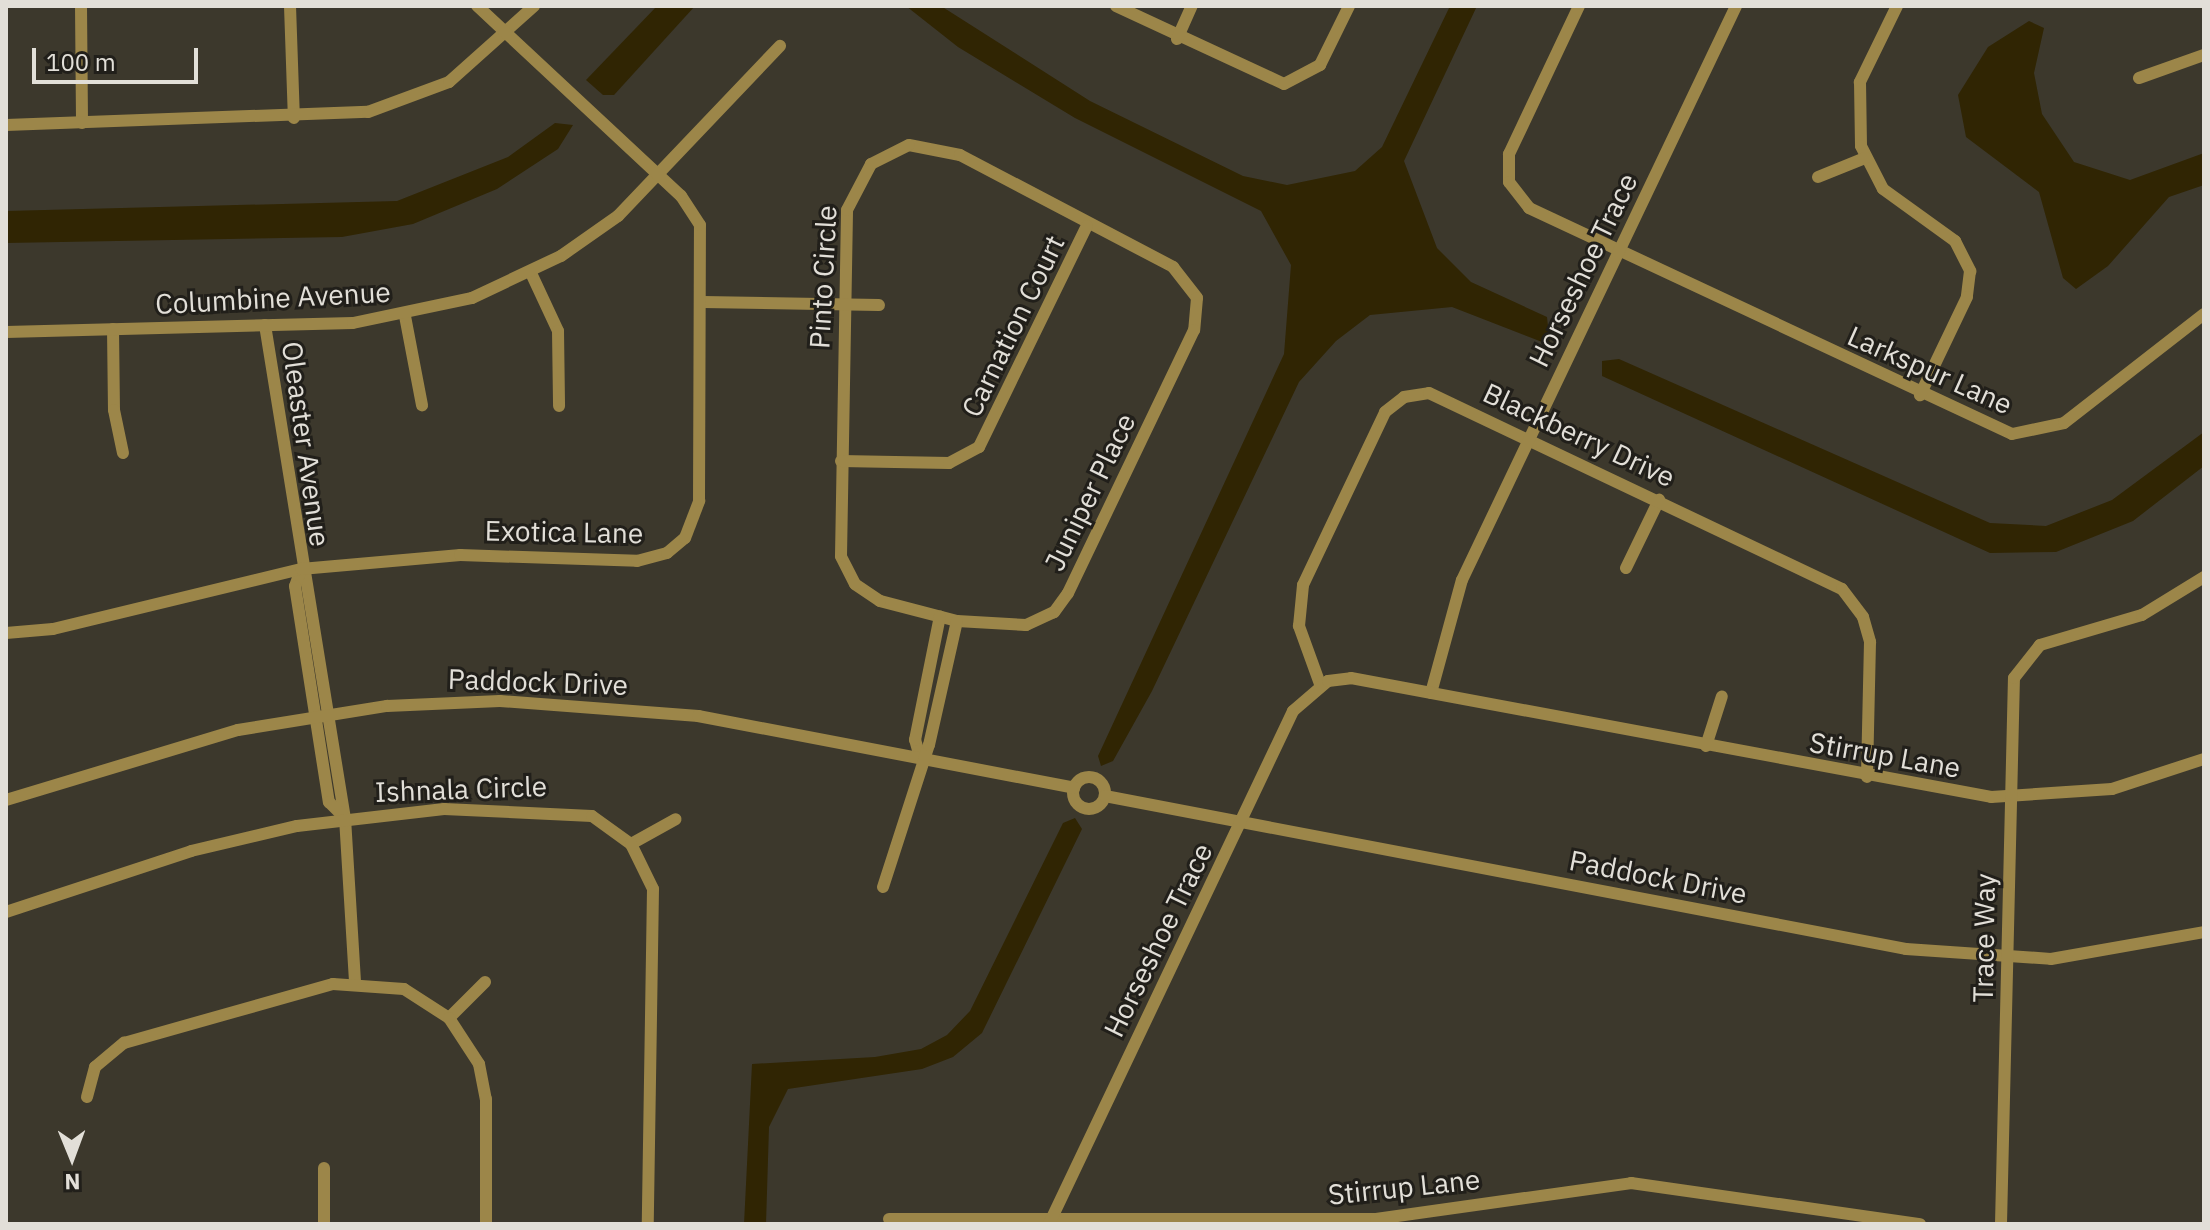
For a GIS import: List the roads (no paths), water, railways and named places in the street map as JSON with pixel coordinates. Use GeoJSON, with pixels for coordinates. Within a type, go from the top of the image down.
{"type":"FeatureCollection","features":[{"type":"Feature","properties":{"kind":"street"},"geometry":{"type":"LineString","coordinates":[[81,6],[82,123]]}},
{"type":"Feature","properties":{"kind":"street"},"geometry":{"type":"LineString","coordinates":[[290,6],[294,118]]}},
{"type":"Feature","properties":{"kind":"street","name":"Exotica Lane"},"geometry":{"type":"LineString","coordinates":[[6,633],[53,629],[301,569],[460,555],[637,561],[674,549],[698,510],[703,302],[700,225],[660,176],[477,6]]}},
{"type":"Feature","properties":{"kind":"street"},"geometry":{"type":"LineString","coordinates":[[6,125],[294,118],[368,112],[414,99],[473,66],[508,35],[534,6]]}},
{"type":"Feature","properties":{"kind":"street"},"geometry":{"type":"LineString","coordinates":[[1116,6],[1268,82],[1292,83],[1320,65],[1349,6]]}},
{"type":"Feature","properties":{"kind":"street"},"geometry":{"type":"LineString","coordinates":[[1177,39],[1192,6]]}},
{"type":"Feature","properties":{"kind":"street","name":"Larkspur Lane"},"geometry":{"type":"LineString","coordinates":[[1579,6],[1512,146],[1508,173],[1529,208],[2003,433],[2048,430],[2204,314]]}},
{"type":"Feature","properties":{"kind":"street","name":"Horseshoe Trace"},"geometry":{"type":"LineString","coordinates":[[1431,693],[1462,580],[1736,6]]}},
{"type":"Feature","properties":{"kind":"street"},"geometry":{"type":"LineString","coordinates":[[1897,6],[1860,82],[1857,127],[1865,158],[1895,203],[1951,238],[1968,263],[1967,297],[1920,395]]}},
{"type":"Feature","properties":{"kind":"street","name":"Columbine Avenue"},"geometry":{"type":"LineString","coordinates":[[6,332],[265,325],[405,316],[531,273],[590,237],[660,176],[780,46]]}},
{"type":"Feature","properties":{"kind":"street"},"geometry":{"type":"LineString","coordinates":[[2139,78],[2204,55]]}},
{"type":"Feature","properties":{"kind":"street","name":"Pinto Circle"},"geometry":{"type":"LineString","coordinates":[[957,621],[880,601],[850,578],[839,549],[844,305],[851,193],[871,164],[901,147],[944,148],[1087,226],[1180,271],[1197,298]]}},
{"type":"Feature","properties":{"kind":"street"},"geometry":{"type":"LineString","coordinates":[[1818,177],[1865,158]]}},
{"type":"Feature","properties":{"kind":"street","name":"Carnation Court"},"geometry":{"type":"LineString","coordinates":[[841,461],[949,463],[979,447],[1087,226]]}},
{"type":"Feature","properties":{"kind":"street"},"geometry":{"type":"LineString","coordinates":[[531,273],[558,331],[559,406]]}},
{"type":"Feature","properties":{"kind":"street","name":"Juniper Place"},"geometry":{"type":"LineString","coordinates":[[957,621],[1026,625],[1064,600],[1194,330],[1197,298]]}},
{"type":"Feature","properties":{"kind":"street"},"geometry":{"type":"LineString","coordinates":[[703,302],[879,305]]}},
{"type":"Feature","properties":{"kind":"street"},"geometry":{"type":"LineString","coordinates":[[405,316],[422,405]]}},
{"type":"Feature","properties":{"kind":"street","name":"Oleaster Avenue"},"geometry":{"type":"LineString","coordinates":[[265,325],[322,715],[345,818],[355,981]]}},
{"type":"Feature","properties":{"kind":"street"},"geometry":{"type":"LineString","coordinates":[[113,329],[114,410],[123,453]]}},
{"type":"Feature","properties":{"kind":"street","name":"Blackberry Drive"},"geometry":{"type":"LineString","coordinates":[[1320,684],[1299,626],[1303,585],[1385,412],[1404,397],[1429,393],[1830,581],[1854,602],[1870,642],[1867,777]]}},
{"type":"Feature","properties":{"kind":"street"},"geometry":{"type":"LineString","coordinates":[[1626,568],[1659,500]]}},
{"type":"Feature","properties":{"kind":"street","name":"Trace Way"},"geometry":{"type":"LineString","coordinates":[[2001,1224],[2013,687],[2026,656],[2048,642],[2142,615],[2204,577]]}},
{"type":"Feature","properties":{"kind":"street"},"geometry":{"type":"LineString","coordinates":[[920,757],[915,740],[940,616]]}},
{"type":"Feature","properties":{"kind":"street"},"geometry":{"type":"LineString","coordinates":[[883,887],[920,757],[929,745],[957,621]]}},
{"type":"Feature","properties":{"kind":"street","name":"Stirrup Lane"},"geometry":{"type":"LineString","coordinates":[[1320,684],[1351,678],[1867,777],[2010,798],[2112,789],[2204,759]]}},
{"type":"Feature","properties":{"kind":"street","name":"Horseshoe Trace"},"geometry":{"type":"LineString","coordinates":[[1050,1222],[1293,711],[1320,684]]}},
{"type":"Feature","properties":{"kind":"street"},"geometry":{"type":"LineString","coordinates":[[1706,746],[1722,696]]}},
{"type":"Feature","properties":{"kind":"street","name":"Paddock Drive"},"geometry":{"type":"LineString","coordinates":[[6,800],[183,743],[322,715],[444,702],[614,706],[920,757],[1074,788]]}},
{"type":"Feature","properties":{"kind":"street"},"geometry":{"type":"LineString","coordinates":[[1091,777],[1105,796],[1085,808],[1074,788],[1091,777]]}},
{"type":"Feature","properties":{"kind":"street","name":"Paddock Drive"},"geometry":{"type":"LineString","coordinates":[[1105,796],[1906,949],[2008,960],[2091,956],[2204,932]]}},
{"type":"Feature","properties":{"kind":"street","name":"Ishnala Circle"},"geometry":{"type":"LineString","coordinates":[[6,912],[191,851],[345,818],[560,809],[592,816],[631,844]]}},
{"type":"Feature","properties":{"kind":"street"},"geometry":{"type":"LineString","coordinates":[[648,1224],[655,905],[631,844],[676,819]]}},
{"type":"Feature","properties":{"kind":"street"},"geometry":{"type":"LineString","coordinates":[[87,1097],[95,1067],[124,1043],[235,1007],[355,981],[404,989],[449,1018],[484,1081],[486,1224]]}},
{"type":"Feature","properties":{"kind":"street"},"geometry":{"type":"LineString","coordinates":[[449,1018],[485,982]]}},
{"type":"Feature","properties":{"kind":"street"},"geometry":{"type":"LineString","coordinates":[[324,1168],[324,1224]]}},
{"type":"Feature","properties":{"kind":"street","name":"Stirrup Lane"},"geometry":{"type":"LineString","coordinates":[[889,1219],[1050,1222],[1376,1219],[1631,1183],[1920,1224]]}}]}
